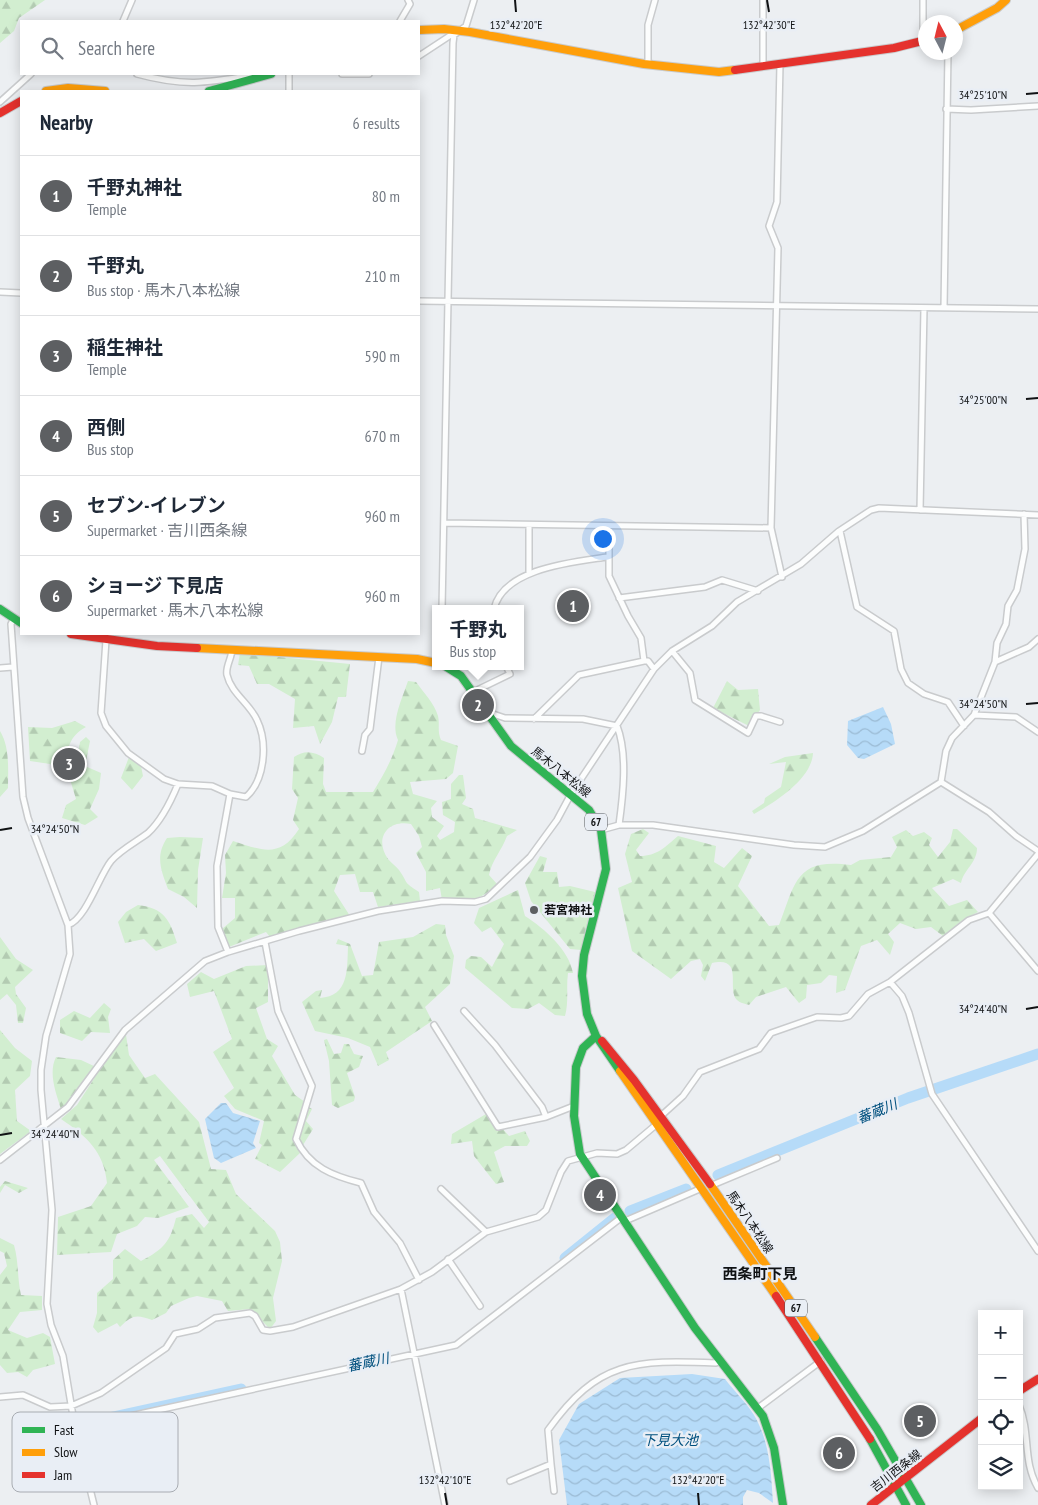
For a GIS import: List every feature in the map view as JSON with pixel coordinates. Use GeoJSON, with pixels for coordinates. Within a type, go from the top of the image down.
{"type":"FeatureCollection","features":[{"type":"Feature","properties":{"kind":"main road"},"geometry":{"type":"LineString","coordinates":[[963,26],[997,8],[1006,0]]}},
{"type":"Feature","properties":{"kind":"main road"},"geometry":{"type":"LineString","coordinates":[[420,30],[456,32],[690,71],[719,72],[894,48],[918,42]]}},
{"type":"Feature","properties":{"kind":"main road"},"geometry":{"type":"LineString","coordinates":[[213,90],[267,75]]}},
{"type":"Feature","properties":{"kind":"main road"},"geometry":{"type":"LineString","coordinates":[[49,90],[56,88],[97,90]]}},
{"type":"Feature","properties":{"kind":"main road"},"geometry":{"type":"LineString","coordinates":[[0,113],[20,102]]}},
{"type":"Feature","properties":{"kind":"main road"},"geometry":{"type":"LineString","coordinates":[[0,609],[17,622]]}},
{"type":"Feature","properties":{"kind":"main road"},"geometry":{"type":"LineString","coordinates":[[77,635],[157,646],[417,659],[432,661]]}},
{"type":"Feature","properties":{"kind":"main road","name":"馬木八本松線"},"geometry":{"type":"LineString","coordinates":[[451,670],[461,676],[511,746],[589,810],[601,830],[606,869],[584,954],[582,976],[587,1014],[596,1036],[700,1189],[712,1202],[821,1361],[870,1438],[906,1505]]}},
{"type":"Feature","properties":{"kind":"main road"},"geometry":{"type":"LineString","coordinates":[[596,1036],[583,1048],[578,1056],[574,1106],[577,1144],[581,1156],[695,1328],[758,1408],[770,1431],[776,1451],[783,1505]]}},
{"type":"Feature","properties":{"kind":"main road","name":"馬木八本松線"},"geometry":{"type":"LineString","coordinates":[[596,1036],[610,1048],[662,1115],[712,1185],[880,1431],[921,1505]]}},
{"type":"Feature","properties":{"kind":"main road"},"geometry":{"type":"LineString","coordinates":[[1023,1388],[1038,1379]]}},
{"type":"Feature","properties":{"kind":"main road","name":"吉川西条線"},"geometry":{"type":"LineString","coordinates":[[871,1505],[978,1421]]}},
{"type":"Feature","properties":{"kind":"street"},"geometry":{"type":"LineString","coordinates":[[123,20],[132,0]]}},
{"type":"Feature","properties":{"kind":"street"},"geometry":{"type":"LineString","coordinates":[[401,20],[410,4],[408,0]]}},
{"type":"Feature","properties":{"kind":"street"},"geometry":{"type":"LineString","coordinates":[[420,55],[466,26],[474,0]]}},
{"type":"Feature","properties":{"kind":"street"},"geometry":{"type":"LineString","coordinates":[[648,64],[648,25],[655,0]]}},
{"type":"Feature","properties":{"kind":"street"},"geometry":{"type":"LineString","coordinates":[[763,0],[763,66]]}},
{"type":"Feature","properties":{"kind":"street"},"geometry":{"type":"LineString","coordinates":[[923,0],[923,15]]}},
{"type":"Feature","properties":{"kind":"street"},"geometry":{"type":"LineString","coordinates":[[442,605],[456,32]]}},
{"type":"Feature","properties":{"kind":"street"},"geometry":{"type":"LineString","coordinates":[[944,308],[948,60]]}},
{"type":"Feature","properties":{"kind":"street"},"geometry":{"type":"LineString","coordinates":[[780,64],[777,202],[768,226],[778,248],[771,528],[782,576]]}},
{"type":"Feature","properties":{"kind":"street"},"geometry":{"type":"LineString","coordinates":[[0,102],[30,75]]}},
{"type":"Feature","properties":{"kind":"street"},"geometry":{"type":"LineString","coordinates":[[141,75],[168,82],[190,84],[255,75],[262,77]]}},
{"type":"Feature","properties":{"kind":"street"},"geometry":{"type":"LineString","coordinates":[[288,90],[289,75]]}},
{"type":"Feature","properties":{"kind":"street"},"geometry":{"type":"LineString","coordinates":[[946,109],[971,110],[1038,106]]}},
{"type":"Feature","properties":{"kind":"street"},"geometry":{"type":"LineString","coordinates":[[0,292],[20,293]]}},
{"type":"Feature","properties":{"kind":"street"},"geometry":{"type":"LineString","coordinates":[[420,301],[1038,309]]}},
{"type":"Feature","properties":{"kind":"street"},"geometry":{"type":"LineString","coordinates":[[920,510],[924,308]]}},
{"type":"Feature","properties":{"kind":"street"},"geometry":{"type":"LineString","coordinates":[[0,1160],[68,1107],[114,1044],[136,1019],[205,961],[228,952],[299,931],[378,911],[442,902],[475,902],[486,898],[530,857],[557,820],[571,794],[654,668],[672,651],[712,626],[737,602],[801,564],[840,531],[871,510],[879,508],[1038,515]]}},
{"type":"Feature","properties":{"kind":"street"},"geometry":{"type":"LineString","coordinates":[[601,830],[619,825],[653,825],[794,846],[825,847],[863,831],[941,782],[946,751],[952,738],[974,715],[994,662],[997,643],[1006,624],[1008,606],[1017,590],[1025,549],[1024,514]]}},
{"type":"Feature","properties":{"kind":"street"},"geometry":{"type":"LineString","coordinates":[[444,523],[771,528]]}},
{"type":"Feature","properties":{"kind":"street"},"geometry":{"type":"LineString","coordinates":[[529,525],[530,574]]}},
{"type":"Feature","properties":{"kind":"street"},"geometry":{"type":"LineString","coordinates":[[609,526],[608,556],[610,576],[619,598],[641,638],[644,661]]}},
{"type":"Feature","properties":{"kind":"street"},"geometry":{"type":"LineString","coordinates":[[840,531],[857,607],[894,631],[901,669],[908,683],[924,694],[948,702],[964,726]]}},
{"type":"Feature","properties":{"kind":"street"},"geometry":{"type":"LineString","coordinates":[[495,605],[496,600],[512,583],[530,574],[563,564],[608,556]]}},
{"type":"Feature","properties":{"kind":"street"},"geometry":{"type":"LineString","coordinates":[[619,598],[705,587],[722,580],[758,591]]}},
{"type":"Feature","properties":{"kind":"street"},"geometry":{"type":"LineString","coordinates":[[17,622],[11,624],[23,797],[28,818],[68,925],[70,954],[46,1036],[41,1070],[43,1127],[52,1210],[47,1304],[51,1325],[63,1356],[72,1412]]}},
{"type":"Feature","properties":{"kind":"street"},"geometry":{"type":"LineString","coordinates":[[994,662],[1029,647],[1038,639]]}},
{"type":"Feature","properties":{"kind":"street"},"geometry":{"type":"LineString","coordinates":[[106,640],[100,704],[103,720],[128,753],[154,773],[178,784],[212,786],[230,794],[246,797],[250,794],[259,777],[263,763],[263,749],[257,719],[235,691],[227,674],[232,649]]}},
{"type":"Feature","properties":{"kind":"street"},"geometry":{"type":"LineString","coordinates":[[672,651],[690,673],[695,700],[706,708],[748,733],[756,716],[780,722]]}},
{"type":"Feature","properties":{"kind":"street"},"geometry":{"type":"LineString","coordinates":[[362,751],[365,735],[370,729],[379,657]]}},
{"type":"Feature","properties":{"kind":"street"},"geometry":{"type":"LineString","coordinates":[[534,719],[579,675],[644,661],[648,661],[654,668]]}},
{"type":"Feature","properties":{"kind":"street"},"geometry":{"type":"LineString","coordinates":[[0,668],[13,667]]}},
{"type":"Feature","properties":{"kind":"street"},"geometry":{"type":"LineString","coordinates":[[473,692],[510,674],[508,670]]}},
{"type":"Feature","properties":{"kind":"street"},"geometry":{"type":"LineString","coordinates":[[487,712],[505,718],[583,718],[617,726]]}},
{"type":"Feature","properties":{"kind":"street"},"geometry":{"type":"LineString","coordinates":[[974,715],[1016,717],[1038,732]]}},
{"type":"Feature","properties":{"kind":"street"},"geometry":{"type":"LineString","coordinates":[[617,726],[621,736],[623,793],[619,825]]}},
{"type":"Feature","properties":{"kind":"street"},"geometry":{"type":"LineString","coordinates":[[662,1115],[683,1096],[705,1068],[759,1049],[771,1033],[817,1017],[850,1016],[868,994],[890,982],[969,920],[988,913],[1038,852],[1016,836],[989,812],[941,782]]}},
{"type":"Feature","properties":{"kind":"street"},"geometry":{"type":"LineString","coordinates":[[68,925],[72,924],[83,910],[111,861],[150,831],[163,815],[170,804],[178,784]]}},
{"type":"Feature","properties":{"kind":"street"},"geometry":{"type":"LineString","coordinates":[[228,952],[218,926],[217,866],[230,794]]}},
{"type":"Feature","properties":{"kind":"street"},"geometry":{"type":"LineString","coordinates":[[988,913],[1038,971]]}},
{"type":"Feature","properties":{"kind":"street"},"geometry":{"type":"LineString","coordinates":[[265,942],[278,1011],[312,1086],[296,1139],[299,1146],[322,1171],[361,1183],[374,1212],[400,1243],[418,1280]]}},
{"type":"Feature","properties":{"kind":"street"},"geometry":{"type":"LineString","coordinates":[[890,982],[902,996],[909,1014],[932,1094],[1038,1251]]}},
{"type":"Feature","properties":{"kind":"street"},"geometry":{"type":"LineString","coordinates":[[464,1011],[495,1045],[542,1107],[546,1117]]}},
{"type":"Feature","properties":{"kind":"street"},"geometry":{"type":"LineString","coordinates":[[434,1025],[498,1126],[546,1117],[574,1106]]}},
{"type":"Feature","properties":{"kind":"street"},"geometry":{"type":"LineString","coordinates":[[0,1397],[23,1395],[50,1407],[71,1406],[101,1393],[166,1348],[175,1334],[198,1329],[215,1318],[250,1313],[263,1330],[270,1331],[293,1327],[401,1290],[486,1232],[538,1217],[546,1210],[561,1172],[568,1161],[597,1153],[617,1154],[626,1150],[656,1124]]}},
{"type":"Feature","properties":{"kind":"street"},"geometry":{"type":"LineString","coordinates":[[148,1412],[463,1342],[623,1219],[777,1158]]}},
{"type":"Feature","properties":{"kind":"street"},"geometry":{"type":"LineString","coordinates":[[441,1189],[486,1232]]}},
{"type":"Feature","properties":{"kind":"street"},"geometry":{"type":"LineString","coordinates":[[448,1259],[480,1306]]}},
{"type":"Feature","properties":{"kind":"street"},"geometry":{"type":"LineString","coordinates":[[401,1290],[445,1505]]}},
{"type":"Feature","properties":{"kind":"street"},"geometry":{"type":"LineString","coordinates":[[554,1491],[548,1430],[569,1404],[600,1376],[637,1364],[667,1362],[716,1363],[720,1359]]}},
{"type":"Feature","properties":{"kind":"street"},"geometry":{"type":"LineString","coordinates":[[758,1408],[821,1361]]}},
{"type":"Feature","properties":{"kind":"street"},"geometry":{"type":"LineString","coordinates":[[1023,1419],[1027,1463],[1038,1488]]}},
{"type":"Feature","properties":{"kind":"street"},"geometry":{"type":"LineString","coordinates":[[510,1480],[551,1464]]}},
{"type":"Feature","properties":{"kind":"street"},"geometry":{"type":"LineString","coordinates":[[91,1492],[94,1505]]}},
{"type":"Feature","properties":{"kind":"green space"},"geometry":{"type":"Polygon","coordinates":[[[0,0],[45,0],[19,18],[14,31],[0,43],[0,0]]]}},
{"type":"Feature","properties":{"kind":"green space"},"geometry":{"type":"Polygon","coordinates":[[[240,653],[350,664],[346,697],[338,697],[332,722],[320,744],[314,726],[293,728],[295,699],[269,684],[257,684],[249,666],[238,665],[240,653]]]}},
{"type":"Feature","properties":{"kind":"green space"},"geometry":{"type":"Polygon","coordinates":[[[408,681],[416,682],[434,707],[438,716],[441,740],[458,746],[453,773],[446,779],[410,782],[413,794],[437,801],[431,808],[432,817],[444,826],[437,836],[440,840],[454,832],[455,822],[443,815],[442,802],[451,799],[451,784],[459,775],[463,775],[466,798],[462,804],[473,809],[475,818],[517,830],[507,836],[490,870],[489,875],[497,884],[484,895],[472,900],[442,900],[440,888],[426,891],[426,872],[416,853],[422,847],[419,836],[411,824],[403,823],[389,828],[385,832],[382,844],[388,859],[399,870],[408,884],[419,892],[420,901],[378,907],[373,892],[360,892],[355,874],[340,875],[334,891],[350,916],[312,924],[270,937],[266,932],[229,947],[222,929],[235,918],[235,898],[222,898],[226,873],[225,855],[233,841],[269,850],[285,845],[292,838],[299,829],[293,820],[298,798],[292,789],[294,757],[302,753],[313,753],[324,758],[323,784],[326,792],[373,792],[387,767],[398,740],[395,726],[396,719],[408,681]]]}},
{"type":"Feature","properties":{"kind":"green space"},"geometry":{"type":"Polygon","coordinates":[[[727,681],[738,690],[758,689],[760,710],[749,726],[713,708],[727,681]]]}},
{"type":"Feature","properties":{"kind":"green space"},"geometry":{"type":"Polygon","coordinates":[[[75,721],[86,727],[79,731],[71,741],[67,752],[64,773],[50,764],[30,761],[28,727],[52,728],[75,721]]]}},
{"type":"Feature","properties":{"kind":"green space"},"geometry":{"type":"Polygon","coordinates":[[[0,731],[7,751],[8,788],[0,797],[0,731]]]}},
{"type":"Feature","properties":{"kind":"green space"},"geometry":{"type":"Polygon","coordinates":[[[86,737],[90,741],[85,766],[101,773],[99,789],[90,809],[98,817],[85,825],[62,818],[66,805],[76,799],[69,776],[74,775],[80,742],[86,737]]]}},
{"type":"Feature","properties":{"kind":"green space"},"geometry":{"type":"Polygon","coordinates":[[[813,753],[811,763],[799,781],[781,797],[754,814],[752,811],[764,803],[765,798],[781,787],[786,762],[769,764],[785,757],[813,753]]]}},
{"type":"Feature","properties":{"kind":"green space"},"geometry":{"type":"Polygon","coordinates":[[[129,757],[141,766],[143,776],[132,790],[121,778],[129,757]]]}},
{"type":"Feature","properties":{"kind":"green space"},"geometry":{"type":"Polygon","coordinates":[[[643,829],[649,833],[636,850],[640,856],[656,853],[678,836],[716,846],[714,862],[724,868],[742,848],[752,856],[738,886],[769,926],[779,925],[795,885],[809,869],[819,865],[851,865],[860,860],[891,857],[897,847],[892,837],[906,830],[913,836],[924,832],[932,838],[929,845],[938,857],[950,842],[953,829],[957,829],[977,848],[975,858],[961,883],[953,879],[932,888],[949,906],[967,900],[978,912],[963,920],[943,936],[931,927],[916,929],[900,923],[888,934],[894,942],[890,955],[877,940],[861,946],[845,990],[836,993],[837,976],[829,975],[821,983],[807,985],[806,998],[799,1003],[786,987],[756,997],[749,1005],[738,1001],[734,995],[732,969],[728,964],[722,962],[712,963],[705,981],[701,976],[703,965],[700,959],[691,961],[671,979],[632,951],[618,888],[632,882],[625,854],[631,834],[643,829]]]}},
{"type":"Feature","properties":{"kind":"green space"},"geometry":{"type":"Polygon","coordinates":[[[167,838],[203,838],[198,870],[197,908],[184,897],[168,889],[161,869],[161,851],[167,838]]]}},
{"type":"Feature","properties":{"kind":"green space"},"geometry":{"type":"Polygon","coordinates":[[[540,856],[547,858],[543,872],[557,872],[559,887],[570,886],[595,892],[581,950],[570,949],[531,901],[525,883],[540,856]]]}},
{"type":"Feature","properties":{"kind":"green space"},"geometry":{"type":"Polygon","coordinates":[[[518,890],[525,916],[555,941],[571,964],[573,973],[568,973],[565,1016],[555,1015],[539,1003],[528,1009],[512,1008],[465,968],[466,960],[471,956],[481,957],[492,967],[504,944],[491,927],[482,932],[474,923],[479,908],[518,890]]]}},
{"type":"Feature","properties":{"kind":"green space"},"geometry":{"type":"Polygon","coordinates":[[[138,905],[154,909],[165,916],[172,928],[177,943],[156,951],[144,939],[125,943],[118,922],[126,912],[138,905]]]}},
{"type":"Feature","properties":{"kind":"green space"},"geometry":{"type":"Polygon","coordinates":[[[436,924],[445,925],[446,935],[454,956],[450,984],[425,1007],[432,1021],[386,1052],[389,1060],[378,1066],[370,1047],[348,1038],[315,1031],[302,1002],[316,991],[322,990],[320,998],[329,996],[341,987],[346,972],[348,946],[336,944],[338,939],[350,944],[362,976],[373,975],[379,942],[413,937],[436,924]]]}},
{"type":"Feature","properties":{"kind":"green space"},"geometry":{"type":"Polygon","coordinates":[[[0,937],[16,959],[33,970],[15,987],[16,994],[26,1008],[23,1023],[18,1023],[16,1005],[7,994],[0,1000],[0,937]]]}},
{"type":"Feature","properties":{"kind":"green space"},"geometry":{"type":"Polygon","coordinates":[[[268,965],[268,1002],[256,1008],[267,1039],[278,1046],[272,1056],[295,1095],[305,1102],[294,1139],[300,1153],[280,1172],[255,1159],[262,1145],[259,1143],[264,1121],[235,1109],[224,1096],[234,1088],[213,1052],[232,1039],[214,991],[190,997],[187,984],[201,972],[214,979],[246,966],[268,965]]]}},
{"type":"Feature","properties":{"kind":"green space"},"geometry":{"type":"Polygon","coordinates":[[[104,1003],[111,1009],[108,1017],[110,1033],[91,1032],[82,1041],[60,1033],[60,1020],[74,1011],[90,1018],[104,1003]]]}},
{"type":"Feature","properties":{"kind":"green space"},"geometry":{"type":"Polygon","coordinates":[[[0,1030],[15,1048],[32,1061],[30,1076],[15,1090],[17,1121],[31,1131],[0,1154],[0,1030]]]}},
{"type":"Feature","properties":{"kind":"green space"},"geometry":{"type":"Polygon","coordinates":[[[126,1035],[129,1055],[145,1078],[155,1074],[199,1122],[211,1169],[226,1170],[236,1194],[275,1231],[280,1242],[282,1261],[273,1298],[276,1321],[270,1329],[250,1309],[228,1311],[222,1301],[197,1296],[171,1306],[166,1313],[152,1320],[138,1316],[131,1318],[120,1327],[117,1323],[98,1333],[93,1327],[97,1313],[97,1293],[113,1279],[113,1260],[125,1249],[141,1261],[155,1253],[165,1244],[176,1218],[192,1214],[204,1228],[209,1222],[160,1156],[154,1160],[189,1207],[158,1218],[145,1217],[137,1226],[117,1234],[111,1252],[57,1255],[58,1217],[91,1206],[107,1183],[98,1153],[86,1138],[61,1119],[77,1105],[117,1043],[126,1035]]]}},
{"type":"Feature","properties":{"kind":"green space"},"geometry":{"type":"Polygon","coordinates":[[[327,1039],[334,1054],[341,1053],[344,1044],[349,1044],[354,1054],[363,1056],[359,1067],[347,1073],[355,1097],[354,1101],[338,1108],[332,1105],[329,1061],[324,1040],[327,1039]]]}},
{"type":"Feature","properties":{"kind":"green space"},"geometry":{"type":"Polygon","coordinates":[[[56,1057],[81,1060],[96,1067],[73,1098],[61,1109],[53,1076],[56,1057]]]}},
{"type":"Feature","properties":{"kind":"green space"},"geometry":{"type":"Polygon","coordinates":[[[307,1106],[312,1109],[306,1121],[313,1129],[303,1145],[297,1138],[307,1106]]]}},
{"type":"Feature","properties":{"kind":"green space"},"geometry":{"type":"Polygon","coordinates":[[[486,1114],[496,1128],[502,1128],[509,1136],[525,1131],[530,1141],[527,1146],[505,1146],[494,1152],[504,1182],[496,1184],[474,1156],[472,1141],[451,1144],[452,1134],[486,1114]]]}},
{"type":"Feature","properties":{"kind":"green space"},"geometry":{"type":"Polygon","coordinates":[[[5,1181],[28,1188],[19,1193],[5,1185],[0,1193],[0,1187],[5,1181]]]}},
{"type":"Feature","properties":{"kind":"green space"},"geometry":{"type":"Polygon","coordinates":[[[0,1238],[14,1245],[21,1295],[42,1296],[42,1310],[20,1312],[8,1330],[27,1338],[43,1333],[50,1337],[55,1364],[33,1370],[27,1377],[18,1372],[7,1373],[0,1365],[0,1275],[7,1266],[4,1253],[0,1251],[0,1238]]]}},
{"type":"Feature","properties":{"kind":"water"},"geometry":{"type":"Polygon","coordinates":[[[883,707],[891,724],[895,744],[864,759],[858,758],[847,745],[848,721],[883,707]]]}},
{"type":"Feature","properties":{"kind":"water"},"geometry":{"type":"Polygon","coordinates":[[[221,1103],[226,1103],[233,1113],[260,1121],[253,1143],[256,1148],[221,1163],[214,1158],[205,1119],[221,1103]]]}},
{"type":"Feature","properties":{"kind":"water","name":"下見大池"},"geometry":{"type":"Polygon","coordinates":[[[692,1374],[725,1379],[754,1415],[767,1447],[773,1503],[759,1493],[747,1490],[743,1497],[743,1505],[567,1505],[559,1440],[579,1404],[620,1378],[692,1374]]]}},
{"type":"Feature","properties":{"kind":"waterway","name":"蕃蔵川"},"geometry":{"type":"LineString","coordinates":[[718,1175],[908,1098],[1038,1054]]}},
{"type":"Feature","properties":{"kind":"waterway","name":"蕃蔵川"},"geometry":{"type":"LineString","coordinates":[[630,1211],[686,1189]]}},
{"type":"Feature","properties":{"kind":"waterway","name":"蕃蔵川"},"geometry":{"type":"LineString","coordinates":[[565,1258],[616,1217]]}},
{"type":"Feature","properties":{"kind":"waterway","name":"蕃蔵川"},"geometry":{"type":"LineString","coordinates":[[136,1412],[241,1389]]}},
{"type":"Feature","properties":{"kind":"traffic: fast"},"geometry":{"type":"LineString","coordinates":[[213,90],[267,75]]}},
{"type":"Feature","properties":{"kind":"traffic: fast"},"geometry":{"type":"LineString","coordinates":[[0,609],[20,622]]}},
{"type":"Feature","properties":{"kind":"traffic: fast"},"geometry":{"type":"LineString","coordinates":[[451,670],[461,676],[511,746],[589,810],[601,830],[606,869],[584,955],[582,976],[587,1014],[596,1036],[620,1071]]}},
{"type":"Feature","properties":{"kind":"traffic: fast"},"geometry":{"type":"LineString","coordinates":[[596,1036],[583,1048],[576,1067],[574,1116],[580,1154],[695,1328],[763,1416],[774,1448],[783,1505]]}},
{"type":"Feature","properties":{"kind":"traffic: fast"},"geometry":{"type":"LineString","coordinates":[[815,1337],[877,1429],[921,1505]]}},
{"type":"Feature","properties":{"kind":"traffic: fast"},"geometry":{"type":"LineString","coordinates":[[870,1439],[906,1505]]}},
{"type":"Feature","properties":{"kind":"traffic: slow"},"geometry":{"type":"LineString","coordinates":[[963,26],[997,8],[1006,0]]}},
{"type":"Feature","properties":{"kind":"traffic: slow"},"geometry":{"type":"LineString","coordinates":[[420,30],[444,29],[470,32],[644,64],[719,72],[735,70]]}},
{"type":"Feature","properties":{"kind":"traffic: slow"},"geometry":{"type":"LineString","coordinates":[[53,90],[68,88],[93,90]]}},
{"type":"Feature","properties":{"kind":"traffic: slow"},"geometry":{"type":"LineString","coordinates":[[197,648],[417,659],[432,662]]}},
{"type":"Feature","properties":{"kind":"traffic: slow"},"geometry":{"type":"LineString","coordinates":[[620,1071],[776,1296]]}},
{"type":"Feature","properties":{"kind":"traffic: slow"},"geometry":{"type":"LineString","coordinates":[[710,1184],[815,1337]]}},
{"type":"Feature","properties":{"kind":"traffic: jam"},"geometry":{"type":"LineString","coordinates":[[735,70],[894,48],[918,42]]}},
{"type":"Feature","properties":{"kind":"traffic: jam"},"geometry":{"type":"LineString","coordinates":[[0,113],[20,102]]}},
{"type":"Feature","properties":{"kind":"traffic: jam"},"geometry":{"type":"LineString","coordinates":[[78,635],[157,646],[197,648]]}},
{"type":"Feature","properties":{"kind":"traffic: jam"},"geometry":{"type":"LineString","coordinates":[[602,1041],[634,1080],[710,1184]]}},
{"type":"Feature","properties":{"kind":"traffic: jam"},"geometry":{"type":"LineString","coordinates":[[776,1296],[870,1439]]}},
{"type":"Feature","properties":{"kind":"traffic: jam"},"geometry":{"type":"LineString","coordinates":[[1023,1388],[1038,1379]]}},
{"type":"Feature","properties":{"kind":"traffic: jam"},"geometry":{"type":"LineString","coordinates":[[871,1505],[978,1421]]}},
{"type":"Feature","properties":{"kind":"place","name":"千野丸神社"},"geometry":{"type":"Point","coordinates":[573,606]}},
{"type":"Feature","properties":{"kind":"place","name":"千野丸"},"geometry":{"type":"Point","coordinates":[478,705]}},
{"type":"Feature","properties":{"kind":"place","name":"稲生神社"},"geometry":{"type":"Point","coordinates":[69,764]}},
{"type":"Feature","properties":{"kind":"place","name":"若宮神社"},"geometry":{"type":"Point","coordinates":[534,910]}},
{"type":"Feature","properties":{"kind":"place","name":"西側"},"geometry":{"type":"Point","coordinates":[600,1195]}},
{"type":"Feature","properties":{"kind":"place","name":"セブン-イレブン"},"geometry":{"type":"Point","coordinates":[920,1421]}},
{"type":"Feature","properties":{"kind":"place","name":"ショージ 下見店"},"geometry":{"type":"Point","coordinates":[839,1453]}},
{"type":"Feature","properties":{"kind":"district","name":"西条町下見"},"geometry":{"type":"Point","coordinates":[760,1274]}}]}
